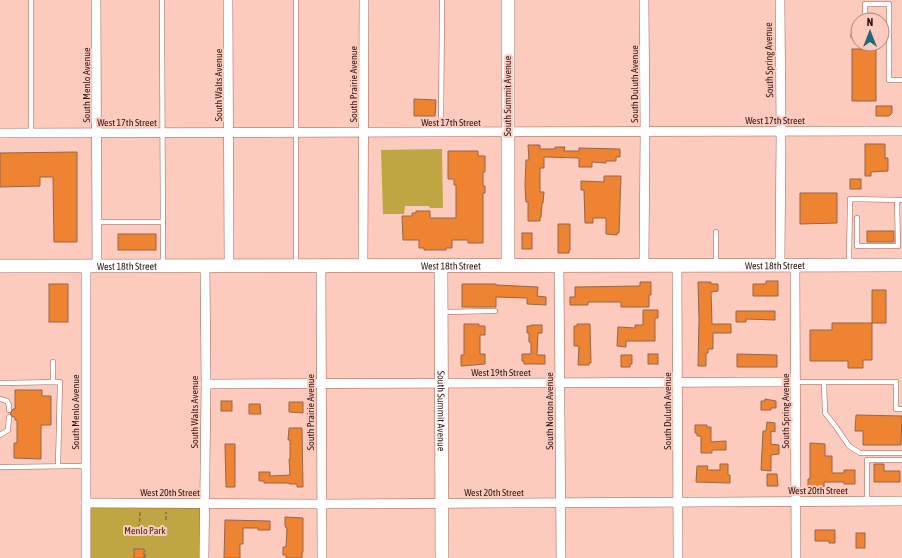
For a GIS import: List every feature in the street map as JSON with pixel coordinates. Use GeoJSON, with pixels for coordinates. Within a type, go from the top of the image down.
{"type":"FeatureCollection","features":[{"type":"Feature","properties":{"kind":"street","name":"South Menlo Avenue"},"geometry":{"type":"LineString","coordinates":[[86,558],[86,466],[92,266],[97,222],[96,0]]}},
{"type":"Feature","properties":{"kind":"street","name":"South Walts Avenue"},"geometry":{"type":"LineString","coordinates":[[228,0],[229,265]]}},
{"type":"Feature","properties":{"kind":"street","name":"South Prairie Avenue"},"geometry":{"type":"LineString","coordinates":[[363,265],[364,0]]}},
{"type":"Feature","properties":{"kind":"street","name":"South Summit Avenue"},"geometry":{"type":"LineString","coordinates":[[508,0],[508,265]]}},
{"type":"Feature","properties":{"kind":"street","name":"South Duluth Avenue"},"geometry":{"type":"LineString","coordinates":[[644,0],[644,265]]}},
{"type":"Feature","properties":{"kind":"street","name":"South Spring Avenue"},"geometry":{"type":"LineString","coordinates":[[780,0],[780,265]]}},
{"type":"Feature","properties":{"kind":"street","name":"West 17th Street"},"geometry":{"type":"LineString","coordinates":[[0,133],[902,131]]}},
{"type":"Feature","properties":{"kind":"street","name":"South Walts Avenue"},"geometry":{"type":"LineString","coordinates":[[204,558],[206,384],[205,265]]}},
{"type":"Feature","properties":{"kind":"street","name":"South Prairie Avenue"},"geometry":{"type":"LineString","coordinates":[[322,265],[322,558]]}},
{"type":"Feature","properties":{"kind":"street","name":"South Summit Avenue"},"geometry":{"type":"LineString","coordinates":[[441,265],[442,558]]}},
{"type":"Feature","properties":{"kind":"street","name":"South Norton Avenue"},"geometry":{"type":"LineString","coordinates":[[559,265],[560,558]]}},
{"type":"Feature","properties":{"kind":"street","name":"South Duluth Avenue"},"geometry":{"type":"LineString","coordinates":[[677,265],[678,558]]}},
{"type":"Feature","properties":{"kind":"street","name":"South Spring Avenue"},"geometry":{"type":"LineString","coordinates":[[795,265],[796,558]]}},
{"type":"Feature","properties":{"kind":"street","name":"West 18th Street"},"geometry":{"type":"LineString","coordinates":[[0,266],[902,265]]}},
{"type":"Feature","properties":{"kind":"street","name":"West 19th Street"},"geometry":{"type":"LineString","coordinates":[[206,384],[796,382]]}},
{"type":"Feature","properties":{"kind":"street","name":"West 20th Street"},"geometry":{"type":"LineString","coordinates":[[86,503],[322,504],[902,501]]}},
{"type":"Feature","properties":{"kind":"lane"},"geometry":{"type":"LineString","coordinates":[[31,0],[31,133]]}},
{"type":"Feature","properties":{"kind":"lane"},"geometry":{"type":"LineString","coordinates":[[162,0],[163,265]]}},
{"type":"Feature","properties":{"kind":"lane"},"geometry":{"type":"LineString","coordinates":[[296,0],[296,265]]}},
{"type":"Feature","properties":{"kind":"lane"},"geometry":{"type":"LineString","coordinates":[[442,0],[442,133]]}},
{"type":"Feature","properties":{"kind":"lane"},"geometry":{"type":"LineString","coordinates":[[865,2],[889,4],[889,12]]}},
{"type":"Feature","properties":{"kind":"lane"},"geometry":{"type":"LineString","coordinates":[[889,52],[889,80],[902,80]]}},
{"type":"Feature","properties":{"kind":"lane"},"geometry":{"type":"LineString","coordinates":[[849,265],[850,199],[900,200],[898,218],[898,246],[857,246],[857,218]]}},
{"type":"Feature","properties":{"kind":"lane"},"geometry":{"type":"LineString","coordinates":[[97,222],[163,222]]}},
{"type":"Feature","properties":{"kind":"lane"},"geometry":{"type":"LineString","coordinates":[[716,232],[716,265]]}},
{"type":"Feature","properties":{"kind":"lane"},"geometry":{"type":"LineString","coordinates":[[441,312],[494,311]]}},
{"type":"Feature","properties":{"kind":"lane"},"geometry":{"type":"LineString","coordinates":[[53,362],[53,382]]}},
{"type":"Feature","properties":{"kind":"lane"},"geometry":{"type":"LineString","coordinates":[[0,383],[60,382],[58,466]]}},
{"type":"Feature","properties":{"kind":"lane"},"geometry":{"type":"LineString","coordinates":[[796,382],[896,382],[896,409],[902,409]]}},
{"type":"Feature","properties":{"kind":"lane"},"geometry":{"type":"LineString","coordinates":[[824,382],[825,413],[849,446],[860,453],[902,453]]}},
{"type":"Feature","properties":{"kind":"lane"},"geometry":{"type":"LineString","coordinates":[[0,399],[7,401],[9,404],[9,410]]}},
{"type":"Feature","properties":{"kind":"lane"},"geometry":{"type":"LineString","coordinates":[[0,435],[8,430],[9,417]]}},
{"type":"Feature","properties":{"kind":"lane"},"geometry":{"type":"LineString","coordinates":[[867,501],[867,460],[902,460]]}},
{"type":"Feature","properties":{"kind":"lane"},"geometry":{"type":"LineString","coordinates":[[0,467],[86,466]]}},
{"type":"Feature","properties":{"kind":"path"},"geometry":{"type":"LineString","coordinates":[[140,512],[139,531],[141,531]]}},
{"type":"Feature","properties":{"kind":"path"},"geometry":{"type":"LineString","coordinates":[[166,512],[166,520]]}},
{"type":"Feature","properties":{"kind":"path"},"geometry":{"type":"LineString","coordinates":[[145,551],[145,558]]}},
{"type":"Feature","properties":{"kind":"green space"},"geometry":{"type":"Polygon","coordinates":[[[442,149],[443,208],[430,208],[429,206],[405,206],[404,214],[383,214],[381,150],[442,149]]]}},
{"type":"Feature","properties":{"kind":"green space","name":"Menlo Park"},"geometry":{"type":"Polygon","coordinates":[[[86,503],[204,503],[204,558],[86,558],[86,503]]]}},
{"type":"Feature","properties":{"kind":"building"},"geometry":{"type":"Polygon","coordinates":[[[852,52],[876,52],[876,101],[852,101],[852,52]]]}},
{"type":"Feature","properties":{"kind":"building"},"geometry":{"type":"Polygon","coordinates":[[[414,99],[436,100],[435,116],[414,116],[414,99]]]}},
{"type":"Feature","properties":{"kind":"building"},"geometry":{"type":"Polygon","coordinates":[[[876,106],[892,106],[892,113],[889,116],[876,116],[876,106]]]}},
{"type":"Feature","properties":{"kind":"building"},"geometry":{"type":"Polygon","coordinates":[[[865,144],[885,144],[885,158],[888,158],[888,171],[871,172],[871,176],[865,176],[865,144]]]}},
{"type":"Feature","properties":{"kind":"building"},"geometry":{"type":"Polygon","coordinates":[[[528,145],[540,145],[540,149],[565,147],[564,151],[579,151],[579,148],[620,149],[620,157],[616,157],[616,161],[606,161],[606,163],[592,162],[592,167],[579,167],[579,158],[544,157],[544,168],[540,168],[540,192],[544,192],[540,221],[528,221],[528,202],[526,202],[525,185],[526,160],[529,160],[528,145]]]}},
{"type":"Feature","properties":{"kind":"building"},"geometry":{"type":"Polygon","coordinates":[[[448,151],[478,151],[478,156],[485,156],[485,172],[483,172],[483,186],[485,186],[485,193],[483,193],[483,243],[468,243],[468,240],[452,240],[452,248],[446,248],[446,250],[424,250],[424,248],[419,248],[419,240],[403,240],[402,216],[412,216],[412,213],[416,213],[416,211],[430,211],[430,218],[456,218],[456,185],[454,185],[454,179],[448,179],[448,151]]]}},
{"type":"Feature","properties":{"kind":"building"},"geometry":{"type":"Polygon","coordinates":[[[77,152],[77,242],[54,242],[53,177],[40,177],[40,186],[0,187],[0,153],[77,152]]]}},
{"type":"Feature","properties":{"kind":"building"},"geometry":{"type":"Polygon","coordinates":[[[604,176],[621,176],[619,233],[617,233],[617,235],[606,234],[606,218],[593,218],[593,223],[585,223],[584,190],[581,190],[581,181],[604,182],[604,176]]]}},
{"type":"Feature","properties":{"kind":"building"},"geometry":{"type":"Polygon","coordinates":[[[850,179],[861,179],[861,189],[850,189],[850,179]]]}},
{"type":"Feature","properties":{"kind":"building"},"geometry":{"type":"Polygon","coordinates":[[[800,193],[837,193],[837,223],[800,224],[800,193]]]}},
{"type":"Feature","properties":{"kind":"building"},"geometry":{"type":"Polygon","coordinates":[[[558,224],[570,224],[569,253],[558,253],[558,224]]]}},
{"type":"Feature","properties":{"kind":"building"},"geometry":{"type":"Polygon","coordinates":[[[867,231],[894,231],[894,242],[867,242],[867,231]]]}},
{"type":"Feature","properties":{"kind":"building"},"geometry":{"type":"Polygon","coordinates":[[[522,233],[532,233],[532,249],[522,249],[522,233]]]}},
{"type":"Feature","properties":{"kind":"building"},"geometry":{"type":"Polygon","coordinates":[[[118,234],[156,234],[156,250],[118,250],[118,234]]]}},
{"type":"Feature","properties":{"kind":"building"},"geometry":{"type":"Polygon","coordinates":[[[766,281],[778,281],[778,296],[753,296],[753,284],[766,284],[766,281]]]}},
{"type":"Feature","properties":{"kind":"building"},"geometry":{"type":"Polygon","coordinates":[[[640,282],[651,282],[649,307],[621,307],[621,302],[588,302],[588,305],[570,305],[570,297],[575,297],[575,287],[640,286],[640,282]]]}},
{"type":"Feature","properties":{"kind":"building"},"geometry":{"type":"Polygon","coordinates":[[[698,282],[711,282],[711,284],[718,284],[718,291],[711,292],[712,324],[731,324],[731,333],[713,333],[713,349],[708,349],[708,353],[706,353],[706,366],[698,366],[698,282]]]}},
{"type":"Feature","properties":{"kind":"building"},"geometry":{"type":"Polygon","coordinates":[[[49,284],[68,284],[68,322],[49,322],[49,284]]]}},
{"type":"Feature","properties":{"kind":"building"},"geometry":{"type":"Polygon","coordinates":[[[462,284],[496,284],[538,287],[537,296],[546,297],[546,305],[527,304],[527,298],[496,297],[496,307],[462,307],[462,284]]]}},
{"type":"Feature","properties":{"kind":"building"},"geometry":{"type":"Polygon","coordinates":[[[872,290],[886,290],[886,323],[872,323],[872,290]]]}},
{"type":"Feature","properties":{"kind":"building"},"geometry":{"type":"Polygon","coordinates":[[[643,310],[658,310],[658,318],[655,318],[655,341],[626,341],[626,347],[617,346],[618,327],[635,328],[635,325],[643,325],[643,310]]]}},
{"type":"Feature","properties":{"kind":"building"},"geometry":{"type":"Polygon","coordinates":[[[736,311],[775,311],[775,320],[746,319],[746,322],[736,322],[736,311]]]}},
{"type":"Feature","properties":{"kind":"building"},"geometry":{"type":"Polygon","coordinates":[[[832,323],[872,323],[872,360],[863,360],[863,368],[848,368],[848,361],[810,361],[810,330],[832,330],[832,323]]]}},
{"type":"Feature","properties":{"kind":"building"},"geometry":{"type":"Polygon","coordinates":[[[464,324],[479,324],[479,326],[485,326],[485,335],[480,335],[480,354],[485,354],[485,364],[461,366],[461,355],[464,355],[464,324]]]}},
{"type":"Feature","properties":{"kind":"building"},"geometry":{"type":"Polygon","coordinates":[[[577,324],[590,324],[591,363],[589,363],[589,365],[578,365],[579,346],[574,346],[574,326],[577,326],[577,324]]]}},
{"type":"Feature","properties":{"kind":"building"},"geometry":{"type":"Polygon","coordinates":[[[542,325],[542,333],[538,333],[537,355],[545,355],[545,364],[524,364],[522,361],[522,354],[531,354],[531,342],[529,342],[527,326],[542,325]]]}},
{"type":"Feature","properties":{"kind":"building"},"geometry":{"type":"Polygon","coordinates":[[[648,354],[658,354],[658,364],[648,364],[648,354]]]}},
{"type":"Feature","properties":{"kind":"building"},"geometry":{"type":"Polygon","coordinates":[[[737,354],[777,355],[777,367],[737,367],[737,354]]]}},
{"type":"Feature","properties":{"kind":"building"},"geometry":{"type":"Polygon","coordinates":[[[621,355],[632,355],[632,364],[630,364],[630,367],[621,367],[621,355]]]}},
{"type":"Feature","properties":{"kind":"building"},"geometry":{"type":"Polygon","coordinates":[[[15,390],[42,390],[42,396],[51,396],[51,425],[41,425],[41,459],[14,458],[14,443],[17,443],[17,420],[15,420],[15,417],[10,414],[13,409],[15,409],[15,390]]]}},
{"type":"Feature","properties":{"kind":"building"},"geometry":{"type":"Polygon","coordinates":[[[765,399],[776,401],[776,408],[771,408],[771,410],[761,410],[761,401],[765,401],[765,399]]]}},
{"type":"Feature","properties":{"kind":"building"},"geometry":{"type":"Polygon","coordinates":[[[221,401],[232,401],[232,411],[221,411],[221,401]]]}},
{"type":"Feature","properties":{"kind":"building"},"geometry":{"type":"Polygon","coordinates":[[[289,402],[303,402],[303,413],[289,412],[289,402]]]}},
{"type":"Feature","properties":{"kind":"building"},"geometry":{"type":"Polygon","coordinates":[[[249,404],[260,404],[261,414],[249,414],[249,404]]]}},
{"type":"Feature","properties":{"kind":"building"},"geometry":{"type":"Polygon","coordinates":[[[856,415],[902,416],[901,445],[863,445],[863,431],[855,431],[856,415]]]}},
{"type":"Feature","properties":{"kind":"building"},"geometry":{"type":"Polygon","coordinates":[[[767,422],[775,423],[775,432],[771,431],[771,444],[779,445],[779,454],[771,455],[771,471],[761,470],[763,431],[766,431],[767,422]]]}},
{"type":"Feature","properties":{"kind":"building"},"geometry":{"type":"Polygon","coordinates":[[[695,425],[707,425],[707,427],[711,427],[711,442],[726,441],[726,450],[712,450],[712,453],[701,453],[701,436],[697,436],[697,433],[695,433],[695,425]]]}},
{"type":"Feature","properties":{"kind":"building"},"geometry":{"type":"Polygon","coordinates":[[[289,428],[302,428],[303,487],[297,487],[297,484],[264,483],[264,481],[259,481],[259,472],[270,472],[270,476],[290,475],[290,440],[288,440],[289,428]]]}},
{"type":"Feature","properties":{"kind":"building"},"geometry":{"type":"Polygon","coordinates":[[[810,443],[825,444],[825,456],[832,456],[832,473],[844,473],[844,470],[855,470],[855,484],[844,484],[844,482],[824,482],[824,487],[808,487],[808,479],[810,479],[810,443]]]}},
{"type":"Feature","properties":{"kind":"building"},"geometry":{"type":"Polygon","coordinates":[[[225,444],[235,444],[235,487],[226,487],[225,444]]]}},
{"type":"Feature","properties":{"kind":"building"},"geometry":{"type":"Polygon","coordinates":[[[720,464],[728,464],[730,483],[696,482],[697,466],[708,466],[707,470],[720,470],[720,464]]]}},
{"type":"Feature","properties":{"kind":"building"},"geometry":{"type":"Polygon","coordinates":[[[874,464],[884,464],[884,471],[900,471],[900,482],[874,482],[874,464]]]}},
{"type":"Feature","properties":{"kind":"building"},"geometry":{"type":"Polygon","coordinates":[[[767,474],[777,474],[778,486],[767,486],[767,474]]]}},
{"type":"Feature","properties":{"kind":"building"},"geometry":{"type":"Polygon","coordinates":[[[285,517],[303,518],[302,558],[286,558],[286,555],[283,555],[283,547],[286,547],[287,528],[285,525],[285,517]]]}},
{"type":"Feature","properties":{"kind":"building"},"geometry":{"type":"Polygon","coordinates":[[[225,520],[270,521],[270,530],[243,528],[243,544],[240,544],[240,558],[224,558],[225,520]]]}},
{"type":"Feature","properties":{"kind":"building"},"geometry":{"type":"Polygon","coordinates":[[[815,530],[835,530],[835,543],[829,543],[829,541],[815,541],[815,530]]]}},
{"type":"Feature","properties":{"kind":"building"},"geometry":{"type":"Polygon","coordinates":[[[856,533],[865,533],[865,548],[856,548],[856,533]]]}},
{"type":"Feature","properties":{"kind":"building"},"geometry":{"type":"Polygon","coordinates":[[[134,549],[144,549],[144,558],[134,558],[134,549]]]}}]}
